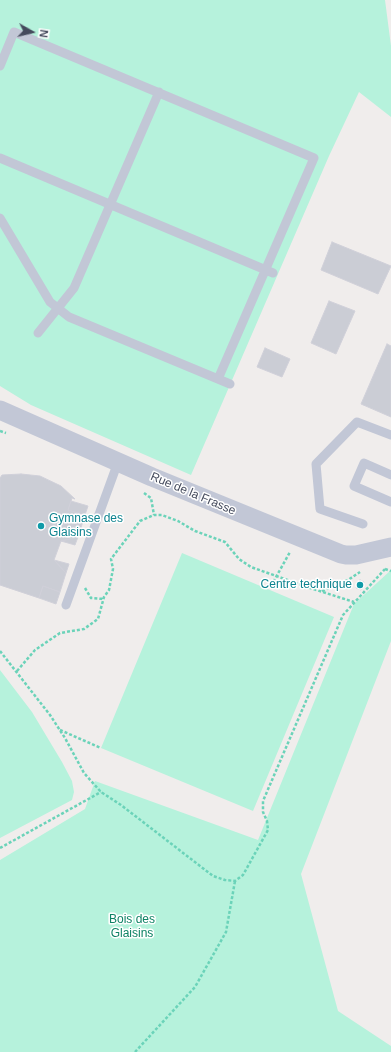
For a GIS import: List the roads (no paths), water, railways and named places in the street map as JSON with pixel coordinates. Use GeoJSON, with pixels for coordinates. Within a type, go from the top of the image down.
{"type":"FeatureCollection","features":[{"type":"Feature","properties":{"kind":"street","name":"Rue de la Frasse"},"geometry":{"type":"LineString","coordinates":[[0,410],[118,462],[346,556],[391,547]]}},
{"type":"Feature","properties":{"kind":"lane"},"geometry":{"type":"LineString","coordinates":[[0,66],[14,32],[314,158],[269,271],[218,379]]}},
{"type":"Feature","properties":{"kind":"lane"},"geometry":{"type":"LineString","coordinates":[[38,333],[59,309],[74,288],[159,92]]}},
{"type":"Feature","properties":{"kind":"lane"},"geometry":{"type":"LineString","coordinates":[[0,158],[269,271]]}},
{"type":"Feature","properties":{"kind":"lane"},"geometry":{"type":"LineString","coordinates":[[0,218],[50,302],[69,317],[230,384]]}},
{"type":"Feature","properties":{"kind":"lane"},"geometry":{"type":"LineString","coordinates":[[363,524],[320,509],[316,464],[357,422],[391,435]]}},
{"type":"Feature","properties":{"kind":"lane"},"geometry":{"type":"LineString","coordinates":[[66,606],[118,462]]}},
{"type":"Feature","properties":{"kind":"lane"},"geometry":{"type":"LineString","coordinates":[[391,474],[364,463],[354,486],[391,502]]}},
{"type":"Feature","properties":{"kind":"place","name":"Gymnase des Glaisins"},"geometry":{"type":"Point","coordinates":[41,526]}},
{"type":"Feature","properties":{"kind":"place","name":"Centre technique"},"geometry":{"type":"Point","coordinates":[360,585]}},
{"type":"Feature","properties":{"kind":"park label","name":"Bois des Glaisins"},"geometry":{"type":"Point","coordinates":[132,927]}}]}
